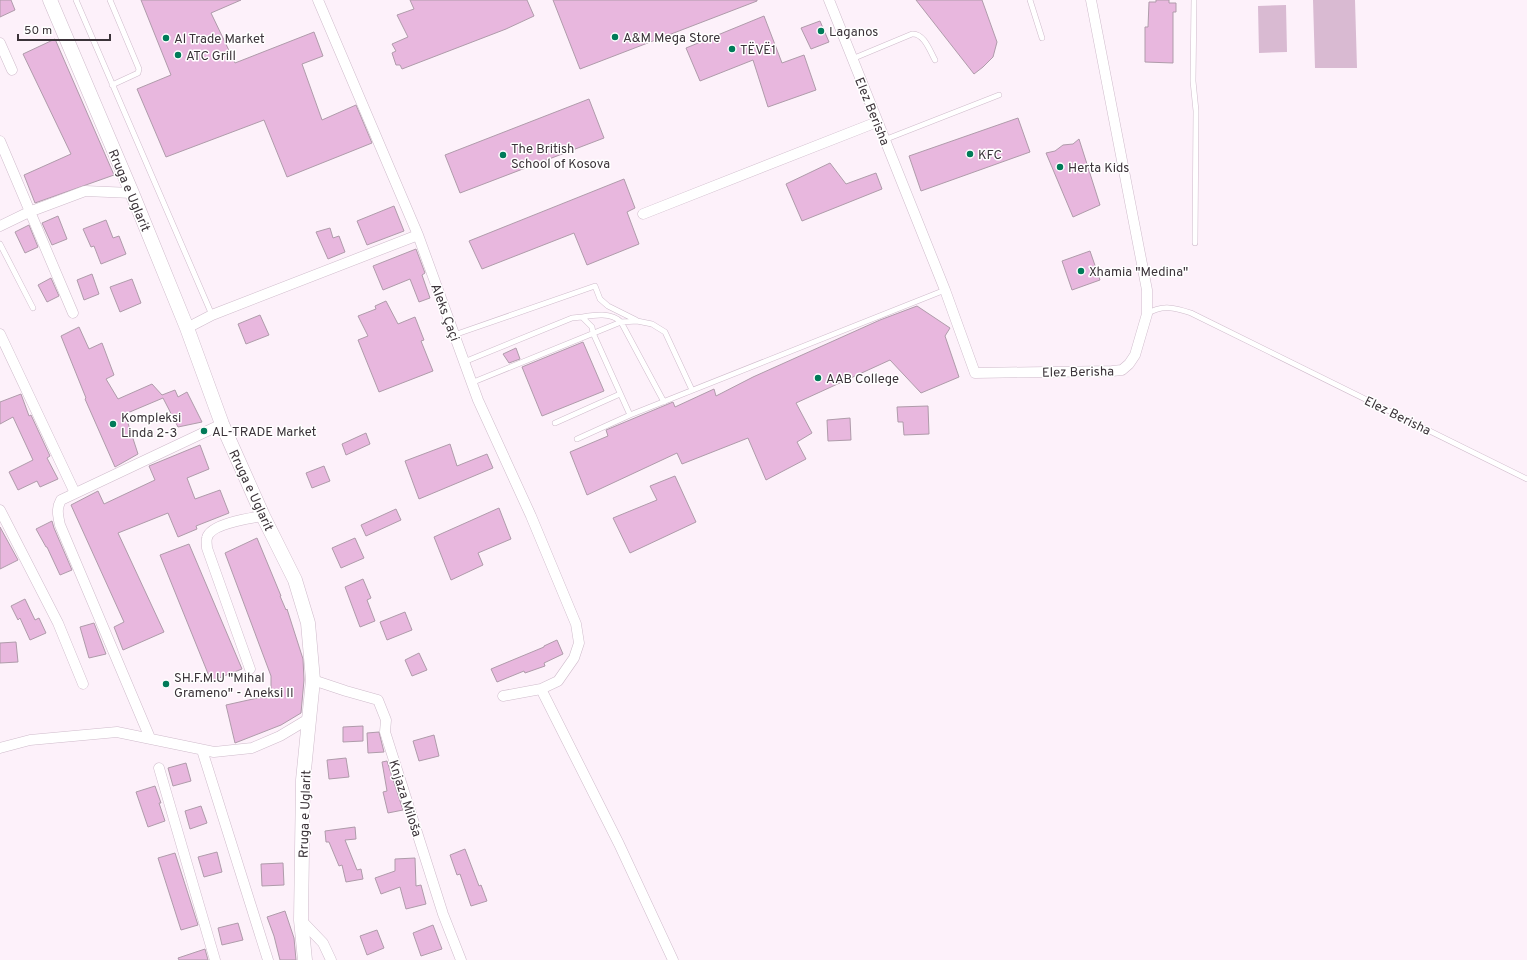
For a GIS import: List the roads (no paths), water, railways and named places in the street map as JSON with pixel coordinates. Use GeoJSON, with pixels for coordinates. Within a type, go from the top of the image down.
{"type":"FeatureCollection","features":[{"type":"Feature","properties":{"kind":"street","name":"Rruga e Uglarit"},"geometry":{"type":"LineString","coordinates":[[50,0],[132,193],[187,328],[222,424],[263,516],[295,580],[308,623],[313,680],[303,780],[301,920],[305,960]]}},
{"type":"Feature","properties":{"kind":"street","name":"Aleks Çaçi"},"geometry":{"type":"LineString","coordinates":[[318,0],[418,235],[471,383],[531,516],[576,624],[579,643],[574,658],[558,681],[541,689],[503,696]]}},
{"type":"Feature","properties":{"kind":"street","name":"Elez Berisha"},"geometry":{"type":"LineString","coordinates":[[829,0],[945,290],[976,373],[1122,370],[1129,364],[1135,355],[1147,314]]}},
{"type":"Feature","properties":{"kind":"street"},"geometry":{"type":"LineString","coordinates":[[1091,0],[1141,256],[1147,290],[1147,314]]}},
{"type":"Feature","properties":{"kind":"street"},"geometry":{"type":"LineString","coordinates":[[0,42],[12,70]]}},
{"type":"Feature","properties":{"kind":"street"},"geometry":{"type":"LineString","coordinates":[[643,214],[877,122]]}},
{"type":"Feature","properties":{"kind":"street"},"geometry":{"type":"LineString","coordinates":[[0,141],[73,313]]}},
{"type":"Feature","properties":{"kind":"street"},"geometry":{"type":"LineString","coordinates":[[0,226],[29,212],[85,192],[132,193]]}},
{"type":"Feature","properties":{"kind":"street"},"geometry":{"type":"LineString","coordinates":[[187,328],[212,315],[418,235]]}},
{"type":"Feature","properties":{"kind":"street"},"geometry":{"type":"LineString","coordinates":[[0,334],[75,493]]}},
{"type":"Feature","properties":{"kind":"street"},"geometry":{"type":"LineString","coordinates":[[150,738],[60,525],[57,510],[58,505],[61,500],[75,493],[222,424]]}},
{"type":"Feature","properties":{"kind":"street"},"geometry":{"type":"LineString","coordinates":[[0,510],[58,623],[83,684]]}},
{"type":"Feature","properties":{"kind":"street"},"geometry":{"type":"LineString","coordinates":[[250,669],[207,548],[207,538],[211,532],[234,521],[263,516]]}},
{"type":"Feature","properties":{"kind":"street","name":"Knjaza Miloša"},"geometry":{"type":"LineString","coordinates":[[313,680],[378,700],[386,720],[385,732],[405,795],[443,914],[461,960]]}},
{"type":"Feature","properties":{"kind":"street"},"geometry":{"type":"LineString","coordinates":[[541,689],[619,844],[672,960]]}},
{"type":"Feature","properties":{"kind":"street"},"geometry":{"type":"LineString","coordinates":[[0,748],[30,740],[117,732],[214,752],[252,748],[280,736],[310,718]]}},
{"type":"Feature","properties":{"kind":"street"},"geometry":{"type":"LineString","coordinates":[[202,750],[268,960]]}},
{"type":"Feature","properties":{"kind":"street"},"geometry":{"type":"LineString","coordinates":[[159,768],[215,960]]}},
{"type":"Feature","properties":{"kind":"street"},"geometry":{"type":"LineString","coordinates":[[301,920],[323,943],[331,960]]}},
{"type":"Feature","properties":{"kind":"lane"},"geometry":{"type":"LineString","coordinates":[[76,0],[212,315]]}},
{"type":"Feature","properties":{"kind":"lane"},"geometry":{"type":"LineString","coordinates":[[110,0],[139,69],[138,73],[112,85]]}},
{"type":"Feature","properties":{"kind":"lane"},"geometry":{"type":"LineString","coordinates":[[1030,0],[1042,38]]}},
{"type":"Feature","properties":{"kind":"lane"},"geometry":{"type":"LineString","coordinates":[[1194,0],[1193,81],[1196,111],[1195,243]]}},
{"type":"Feature","properties":{"kind":"lane"},"geometry":{"type":"LineString","coordinates":[[852,59],[912,34],[916,34],[921,36],[935,60]]}},
{"type":"Feature","properties":{"kind":"lane"},"geometry":{"type":"LineString","coordinates":[[884,140],[999,95]]}},
{"type":"Feature","properties":{"kind":"lane"},"geometry":{"type":"LineString","coordinates":[[0,244],[33,308]]}},
{"type":"Feature","properties":{"kind":"lane"},"geometry":{"type":"LineString","coordinates":[[454,335],[595,286],[600,299],[608,306],[637,320],[652,324],[665,332],[692,390]]}},
{"type":"Feature","properties":{"kind":"lane"},"geometry":{"type":"LineString","coordinates":[[577,439],[630,415],[945,290]]}},
{"type":"Feature","properties":{"kind":"lane","name":"Elez Berisha"},"geometry":{"type":"LineString","coordinates":[[1147,314],[1158,308],[1170,307],[1191,313],[1527,479]]}},
{"type":"Feature","properties":{"kind":"lane"},"geometry":{"type":"LineString","coordinates":[[464,362],[572,318],[594,315],[617,318],[621,322],[664,402]]}},
{"type":"Feature","properties":{"kind":"lane"},"geometry":{"type":"LineString","coordinates":[[582,317],[592,327],[593,333],[630,415]]}},
{"type":"Feature","properties":{"kind":"lane"},"geometry":{"type":"LineString","coordinates":[[471,383],[621,322],[637,320]]}},
{"type":"Feature","properties":{"kind":"lane"},"geometry":{"type":"LineString","coordinates":[[555,423],[620,394]]}},
{"type":"Feature","properties":{"kind":"place","name":"Laganos"},"geometry":{"type":"Point","coordinates":[821,31]}},
{"type":"Feature","properties":{"kind":"place","name":"A&M Mega Store"},"geometry":{"type":"Point","coordinates":[615,37]}},
{"type":"Feature","properties":{"kind":"place","name":"Al Trade Market"},"geometry":{"type":"Point","coordinates":[166,38]}},
{"type":"Feature","properties":{"kind":"place","name":"TËVË1"},"geometry":{"type":"Point","coordinates":[732,49]}},
{"type":"Feature","properties":{"kind":"place","name":"ATC Grill"},"geometry":{"type":"Point","coordinates":[178,55]}},
{"type":"Feature","properties":{"kind":"place","name":"KFC"},"geometry":{"type":"Point","coordinates":[970,154]}},
{"type":"Feature","properties":{"kind":"place","name":"The British School of Kosova"},"geometry":{"type":"Point","coordinates":[503,155]}},
{"type":"Feature","properties":{"kind":"place","name":"Herta Kids"},"geometry":{"type":"Point","coordinates":[1060,167]}},
{"type":"Feature","properties":{"kind":"place","name":"Xhamia \"Medina\""},"geometry":{"type":"Point","coordinates":[1081,271]}},
{"type":"Feature","properties":{"kind":"place","name":"AAB College"},"geometry":{"type":"Point","coordinates":[818,378]}},
{"type":"Feature","properties":{"kind":"place","name":"Kompleksi Linda 2-3"},"geometry":{"type":"Point","coordinates":[113,424]}},
{"type":"Feature","properties":{"kind":"place","name":"AL-TRADE Market"},"geometry":{"type":"Point","coordinates":[204,431]}},
{"type":"Feature","properties":{"kind":"place","name":"SH.F.M.U \"Mihal Grameno\" - Aneksi II"},"geometry":{"type":"Point","coordinates":[166,684]}}]}
